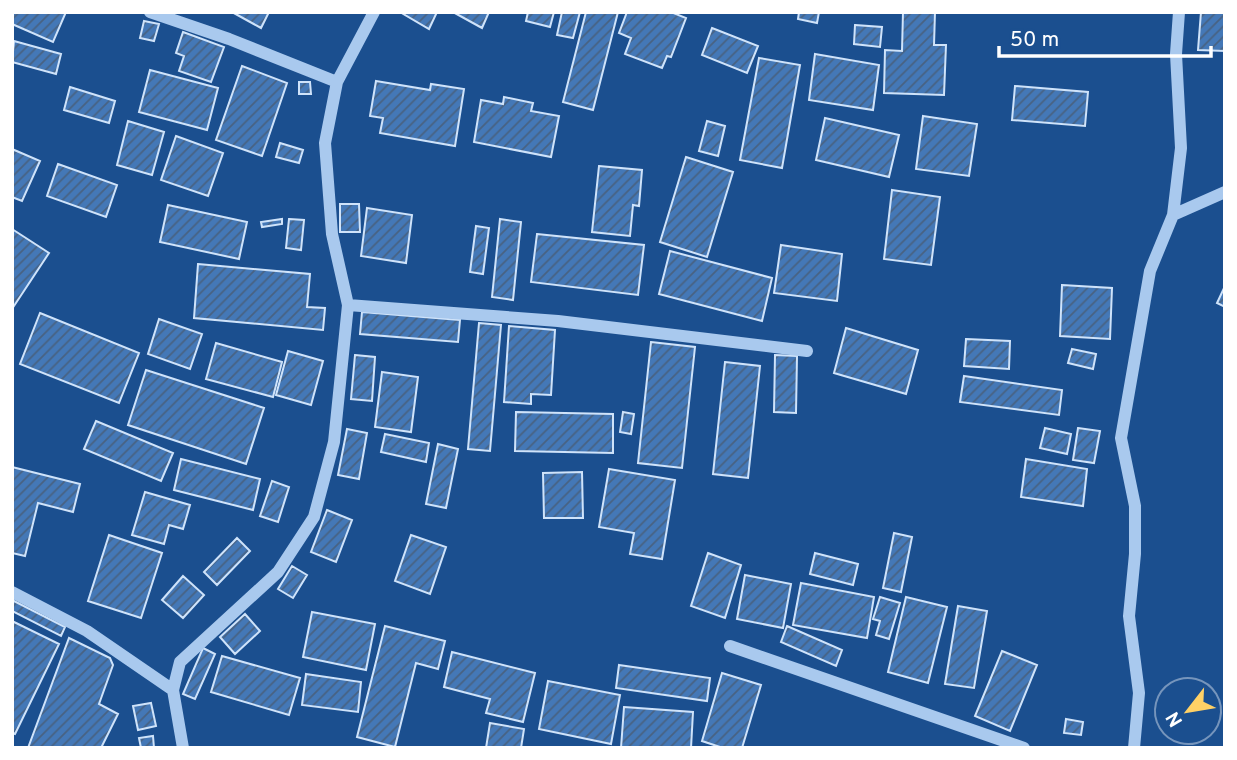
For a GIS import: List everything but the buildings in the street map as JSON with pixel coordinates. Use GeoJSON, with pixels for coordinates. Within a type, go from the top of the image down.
{"type":"FeatureCollection","features":[{"type":"Feature","properties":{"kind":"street"},"geometry":{"type":"LineString","coordinates":[[150,12],[229,39],[337,82]]}},
{"type":"Feature","properties":{"kind":"street"},"geometry":{"type":"LineString","coordinates":[[183,748],[173,690],[180,662],[278,572],[314,517],[334,442],[348,305],[332,234],[325,143],[337,82],[374,12]]}},
{"type":"Feature","properties":{"kind":"street"},"geometry":{"type":"LineString","coordinates":[[1134,748],[1139,693],[1129,617],[1135,554],[1135,506],[1121,438],[1150,271],[1173,215],[1181,148],[1176,54],[1180,12]]}},
{"type":"Feature","properties":{"kind":"street"},"geometry":{"type":"LineString","coordinates":[[1173,215],[1225,192]]}},
{"type":"Feature","properties":{"kind":"street"},"geometry":{"type":"LineString","coordinates":[[348,305],[558,321],[807,351]]}},
{"type":"Feature","properties":{"kind":"street"},"geometry":{"type":"LineString","coordinates":[[12,592],[87,631],[173,690]]}},
{"type":"Feature","properties":{"kind":"street"},"geometry":{"type":"LineString","coordinates":[[730,646],[1024,748]]}}]}
